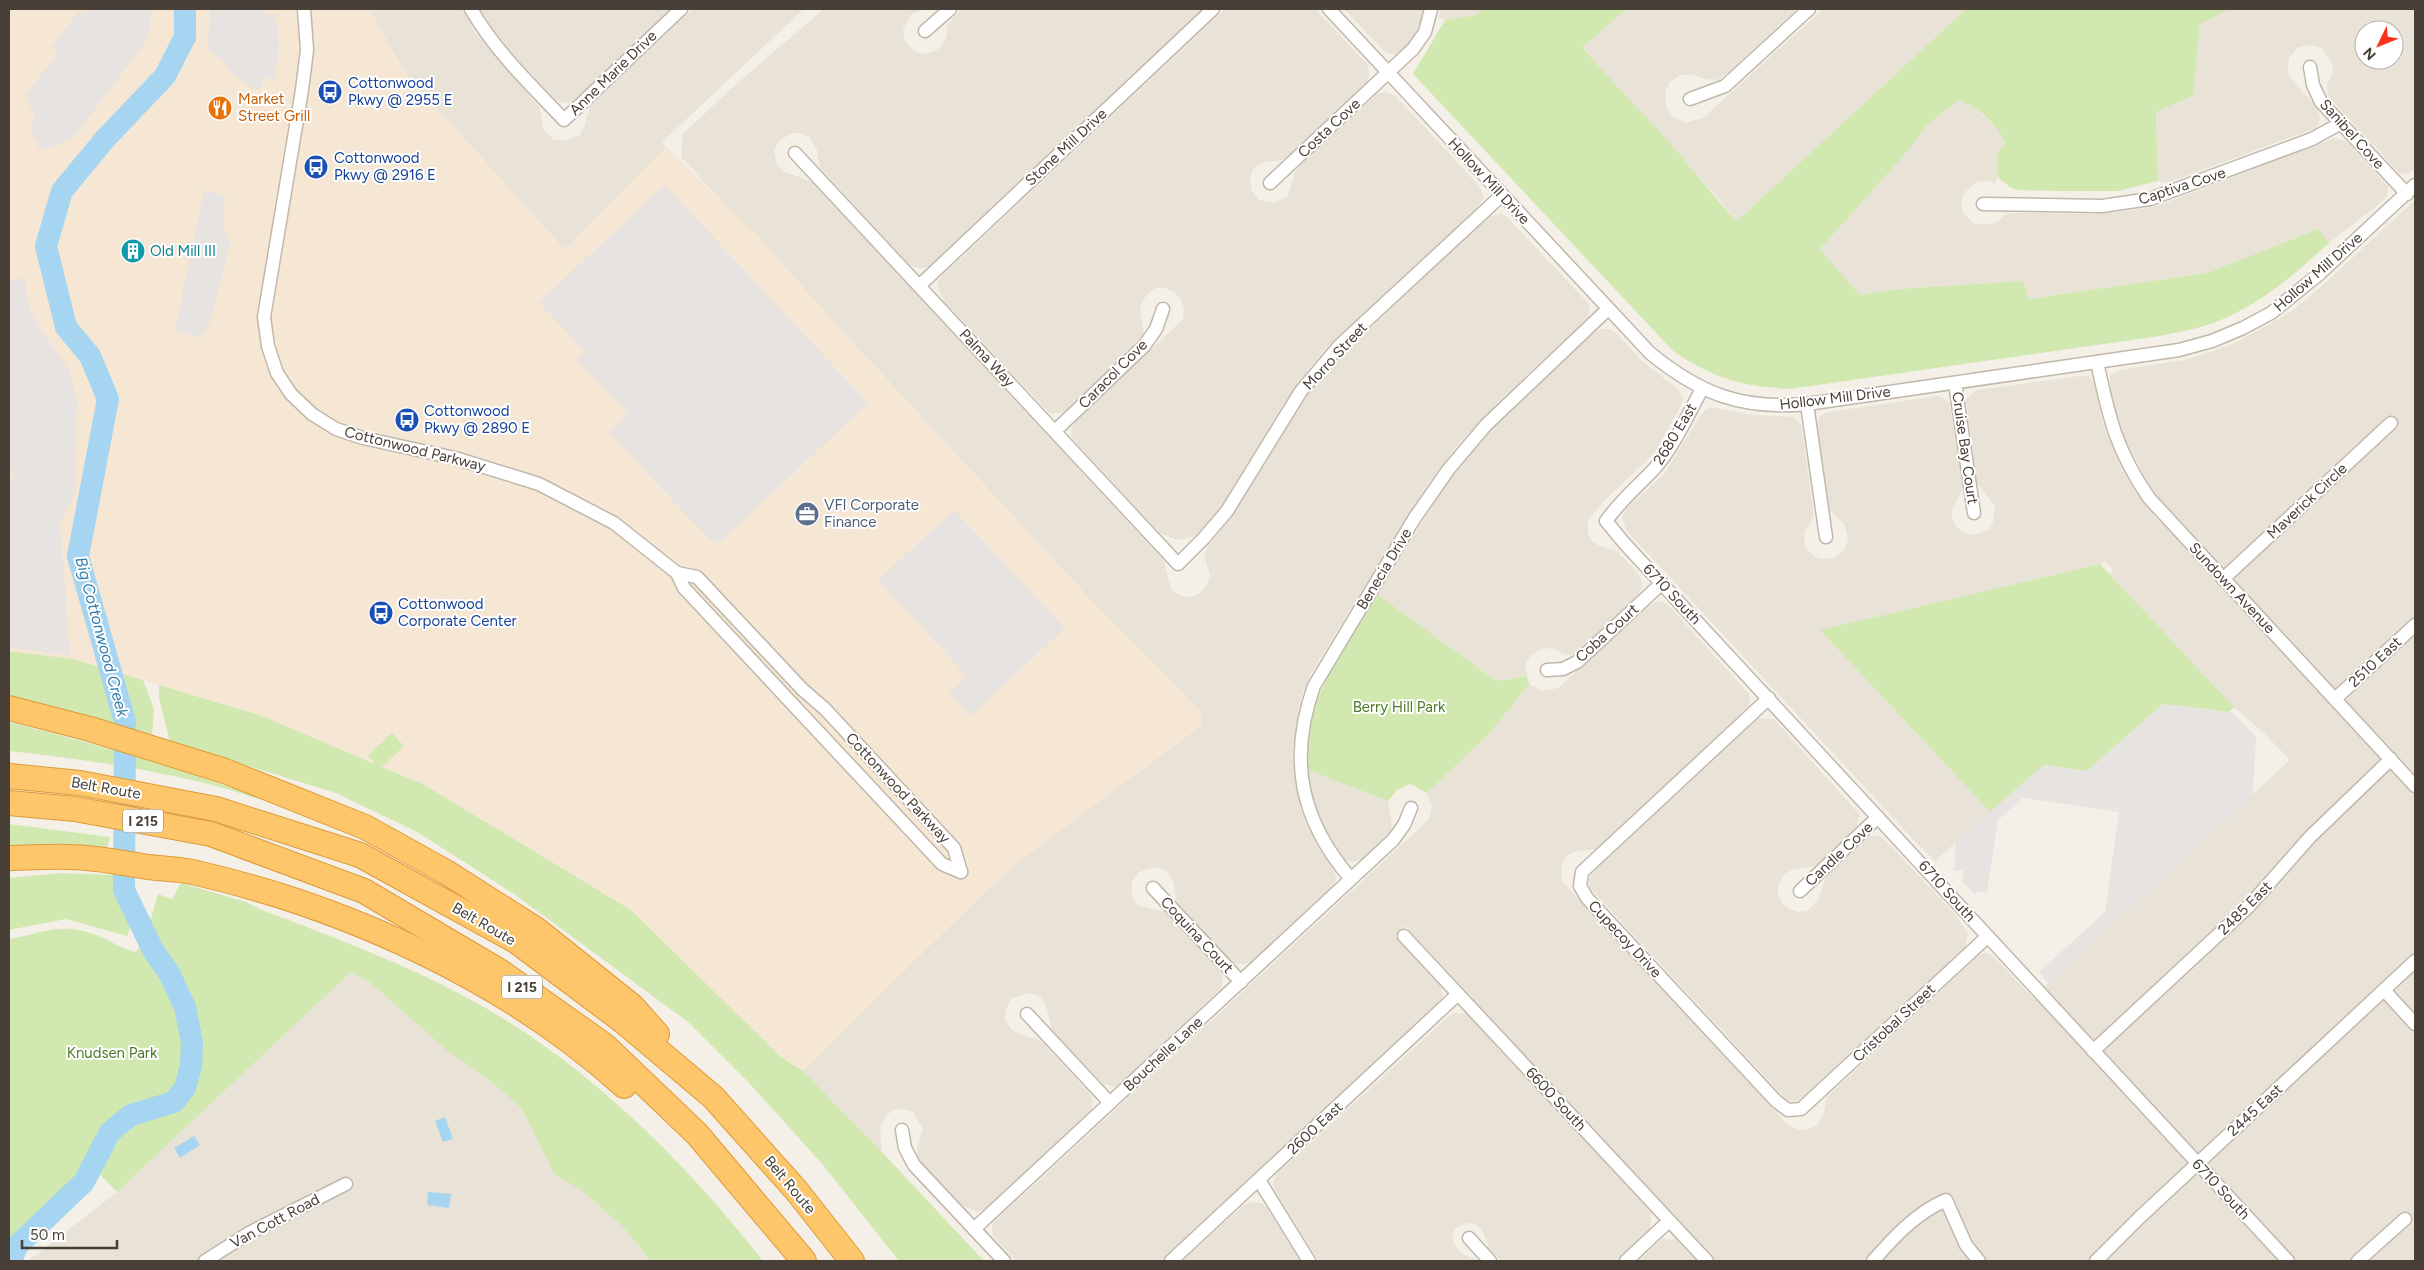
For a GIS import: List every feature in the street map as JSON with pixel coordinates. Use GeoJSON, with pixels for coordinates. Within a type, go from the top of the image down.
{"type":"FeatureCollection","features":[{"type":"Feature","properties":{"kind":"highway"},"geometry":{"type":"LineString","coordinates":[[9,708],[90,729],[225,771],[365,826],[446,872],[537,930],[632,1006],[713,1097]]}},
{"type":"Feature","properties":{"kind":"highway","name":"Belt Route"},"geometry":{"type":"LineString","coordinates":[[9,776],[80,783],[216,809],[360,855],[516,941],[624,1022],[713,1097],[796,1190],[852,1261]]}},
{"type":"Feature","properties":{"kind":"highway","name":"Belt Route"},"geometry":{"type":"LineString","coordinates":[[9,803],[75,809],[211,834],[364,891],[501,972],[604,1045],[697,1134],[775,1224],[804,1261]]}},
{"type":"Feature","properties":{"kind":"highway"},"geometry":{"type":"LineString","coordinates":[[9,858],[71,856],[196,873],[272,895],[350,921],[422,953],[488,989],[542,1022],[596,1060],[775,1224]]}},
{"type":"Feature","properties":{"kind":"street","name":"Cottonwood Parkway"},"geometry":{"type":"LineString","coordinates":[[304,9],[307,50],[302,90],[264,317],[268,346],[277,373],[291,394],[312,414],[336,429],[363,438],[455,458],[539,484],[614,523],[677,573],[684,588],[916,837],[942,864],[961,872],[954,848],[825,709],[802,689],[697,577],[677,573]]}},
{"type":"Feature","properties":{"kind":"street","name":"Anne Marie Drive"},"geometry":{"type":"LineString","coordinates":[[470,9],[484,32],[499,50],[564,120],[681,9]]}},
{"type":"Feature","properties":{"kind":"street"},"geometry":{"type":"LineString","coordinates":[[926,31],[950,9]]}},
{"type":"Feature","properties":{"kind":"street","name":"Stone Mill Drive"},"geometry":{"type":"LineString","coordinates":[[919,286],[1213,9]]}},
{"type":"Feature","properties":{"kind":"street","name":"Hollow Mill Drive"},"geometry":{"type":"LineString","coordinates":[[1329,9],[1650,354],[1674,373],[1702,389],[1742,402],[1785,406],[1807,404],[2179,350],[2212,341],[2243,328],[2296,295],[2411,190]]}},
{"type":"Feature","properties":{"kind":"street","name":"Costa Cove"},"geometry":{"type":"LineString","coordinates":[[1270,182],[1413,49],[1425,32],[1431,9]]}},
{"type":"Feature","properties":{"kind":"street"},"geometry":{"type":"LineString","coordinates":[[1690,99],[1725,86],[1809,9]]}},
{"type":"Feature","properties":{"kind":"street","name":"Sanibel Cove"},"geometry":{"type":"LineString","coordinates":[[2310,68],[2313,85],[2321,102],[2411,190]]}},
{"type":"Feature","properties":{"kind":"street","name":"Captiva Cove"},"geometry":{"type":"LineString","coordinates":[[1983,204],[2102,206],[2150,199],[2312,138],[2342,123]]}},
{"type":"Feature","properties":{"kind":"street","name":"Palma Way"},"geometry":{"type":"LineString","coordinates":[[796,153],[1178,564]]}},
{"type":"Feature","properties":{"kind":"street","name":"Morro Street"},"geometry":{"type":"LineString","coordinates":[[1178,564],[1227,511],[1301,391],[1317,370],[1340,346],[1502,195]]}},
{"type":"Feature","properties":{"kind":"street","name":"Caracol Cove"},"geometry":{"type":"LineString","coordinates":[[1055,431],[1144,346],[1156,329],[1162,309]]}},
{"type":"Feature","properties":{"kind":"street","name":"Benecia Drive"},"geometry":{"type":"LineString","coordinates":[[1351,879],[1326,847],[1313,823],[1304,795],[1300,766],[1301,737],[1306,711],[1314,686],[1414,519],[1448,470],[1486,425],[1608,309]]}},
{"type":"Feature","properties":{"kind":"street","name":"Sundown Avenue"},"geometry":{"type":"LineString","coordinates":[[2097,362],[2112,429],[2134,476],[2167,519],[2415,786]]}},
{"type":"Feature","properties":{"kind":"street","name":"Cruise Bay Court"},"geometry":{"type":"LineString","coordinates":[[1956,383],[1974,513]]}},
{"type":"Feature","properties":{"kind":"street","name":"2680 East"},"geometry":{"type":"LineString","coordinates":[[1606,521],[1619,503],[1654,469],[1667,452],[1702,389]]}},
{"type":"Feature","properties":{"kind":"street"},"geometry":{"type":"LineString","coordinates":[[1807,404],[1826,537]]}},
{"type":"Feature","properties":{"kind":"street","name":"Maverick Circle"},"geometry":{"type":"LineString","coordinates":[[2223,579],[2391,423]]}},
{"type":"Feature","properties":{"kind":"street","name":"6710 South"},"geometry":{"type":"LineString","coordinates":[[1606,521],[1987,937],[2288,1261]]}},
{"type":"Feature","properties":{"kind":"street","name":"Coba Court"},"geometry":{"type":"LineString","coordinates":[[1547,670],[1563,669],[1577,662],[1662,584]]}},
{"type":"Feature","properties":{"kind":"street","name":"2510 East"},"geometry":{"type":"LineString","coordinates":[[2335,699],[2415,625]]}},
{"type":"Feature","properties":{"kind":"street","name":"Cupecoy Drive"},"geometry":{"type":"LineString","coordinates":[[1769,698],[1582,872],[1580,886],[1587,898],[1776,1101],[1788,1110],[1801,1109]]}},
{"type":"Feature","properties":{"kind":"street","name":"2485 East"},"geometry":{"type":"LineString","coordinates":[[2093,1051],[2249,906],[2310,837],[2391,759]]}},
{"type":"Feature","properties":{"kind":"street","name":"Bouchelle Lane"},"geometry":{"type":"LineString","coordinates":[[974,1229],[1392,840],[1404,824],[1411,808]]}},
{"type":"Feature","properties":{"kind":"street","name":"Candle Cove"},"geometry":{"type":"LineString","coordinates":[[1800,891],[1878,817]]}},
{"type":"Feature","properties":{"kind":"street","name":"Coquina Court"},"geometry":{"type":"LineString","coordinates":[[1153,888],[1240,982]]}},
{"type":"Feature","properties":{"kind":"street","name":"6600 South"},"geometry":{"type":"LineString","coordinates":[[1404,936],[1707,1261]]}},
{"type":"Feature","properties":{"kind":"street","name":"Cristobal Street"},"geometry":{"type":"LineString","coordinates":[[1801,1109],[1987,937]]}},
{"type":"Feature","properties":{"kind":"street","name":"2445 East"},"geometry":{"type":"LineString","coordinates":[[2096,1261],[2197,1163],[2415,961]]}},
{"type":"Feature","properties":{"kind":"street"},"geometry":{"type":"LineString","coordinates":[[2384,990],[2415,1024]]}},
{"type":"Feature","properties":{"kind":"street","name":"2600 East"},"geometry":{"type":"LineString","coordinates":[[1171,1261],[1458,994]]}},
{"type":"Feature","properties":{"kind":"street"},"geometry":{"type":"LineString","coordinates":[[1027,1014],[1110,1103]]}},
{"type":"Feature","properties":{"kind":"street"},"geometry":{"type":"LineString","coordinates":[[902,1130],[905,1148],[914,1165],[1004,1261]]}},
{"type":"Feature","properties":{"kind":"street"},"geometry":{"type":"LineString","coordinates":[[1258,1180],[1309,1261]]}},
{"type":"Feature","properties":{"kind":"street","name":"Van Cott Road"},"geometry":{"type":"LineString","coordinates":[[205,1261],[250,1233],[346,1184]]}},
{"type":"Feature","properties":{"kind":"street"},"geometry":{"type":"LineString","coordinates":[[1873,1261],[1918,1216],[1930,1207],[1946,1200],[1966,1245],[1979,1261]]}},
{"type":"Feature","properties":{"kind":"street"},"geometry":{"type":"LineString","coordinates":[[2358,1261],[2405,1218]]}},
{"type":"Feature","properties":{"kind":"street"},"geometry":{"type":"LineString","coordinates":[[1626,1261],[1669,1221]]}},
{"type":"Feature","properties":{"kind":"street"},"geometry":{"type":"LineString","coordinates":[[1469,1238],[1490,1261]]}},
{"type":"Feature","properties":{"kind":"shaded area"},"geometry":{"type":"Polygon","coordinates":[[[9,9],[369,9],[406,74],[565,250],[666,147],[757,235],[871,363],[1103,613],[1201,712],[1202,725],[1018,862],[964,912],[803,1071],[781,1057],[631,910],[423,784],[262,716],[73,659],[9,651],[9,9]]]}},
{"type":"Feature","properties":{"kind":"shaded area"},"geometry":{"type":"Polygon","coordinates":[[[88,9],[151,9],[150,28],[145,43],[75,135],[55,146],[39,150],[38,141],[33,139],[32,121],[35,117],[25,95],[59,53],[51,47],[79,11],[86,14],[88,9]]]}},
{"type":"Feature","properties":{"kind":"shaded area"},"geometry":{"type":"Polygon","coordinates":[[[210,9],[269,9],[265,10],[266,15],[276,14],[279,46],[275,80],[264,77],[260,89],[255,90],[232,74],[222,60],[208,50],[210,9]]]}},
{"type":"Feature","properties":{"kind":"shaded area"},"geometry":{"type":"Polygon","coordinates":[[[369,9],[464,9],[474,31],[540,108],[543,128],[553,139],[564,141],[580,135],[590,106],[693,9],[804,9],[662,142],[666,147],[565,250],[406,74],[369,9]]]}},
{"type":"Feature","properties":{"kind":"shaded area"},"geometry":{"type":"Polygon","coordinates":[[[480,9],[671,9],[569,103],[554,99],[500,40],[480,9]]]}},
{"type":"Feature","properties":{"kind":"shaded area"},"geometry":{"type":"Polygon","coordinates":[[[824,9],[936,9],[922,10],[912,14],[903,29],[904,38],[908,45],[916,52],[925,54],[935,51],[942,46],[947,36],[947,25],[961,9],[1204,9],[930,267],[917,268],[909,264],[820,168],[817,150],[809,137],[800,133],[792,133],[779,141],[774,151],[777,165],[784,172],[811,181],[1164,561],[1171,589],[1181,596],[1192,597],[1200,593],[1207,585],[1210,575],[1204,554],[1207,548],[1227,523],[1307,396],[1329,367],[1489,216],[1502,214],[1508,218],[1590,307],[1588,317],[1500,400],[1459,443],[1428,484],[1310,675],[1299,704],[1292,755],[1297,794],[1304,820],[1315,842],[1334,871],[1336,879],[1334,885],[1252,961],[1245,964],[1237,964],[1231,962],[1176,901],[1174,884],[1170,875],[1164,869],[1155,867],[1139,872],[1132,881],[1131,890],[1134,901],[1140,906],[1166,912],[1218,968],[1223,979],[1221,988],[1121,1083],[1114,1087],[1102,1083],[1052,1030],[1045,1002],[1039,996],[1028,993],[1012,998],[1006,1009],[1005,1020],[1012,1030],[1040,1040],[1091,1095],[1093,1104],[1090,1111],[984,1210],[977,1212],[962,1205],[918,1159],[917,1149],[923,1129],[913,1112],[903,1109],[893,1110],[887,1115],[880,1127],[882,1152],[803,1071],[964,912],[1018,862],[1202,725],[1201,712],[1103,613],[681,157],[683,134],[734,86],[824,9]]]}},
{"type":"Feature","properties":{"kind":"shaded area"},"geometry":{"type":"Polygon","coordinates":[[[1225,9],[1315,9],[1367,64],[1369,71],[1368,83],[1287,157],[1282,160],[1261,163],[1253,169],[1250,181],[1252,191],[1259,200],[1275,203],[1288,196],[1296,169],[1377,94],[1385,92],[1394,95],[1405,106],[1480,187],[1484,197],[1477,208],[1325,349],[1283,405],[1223,504],[1204,529],[1193,537],[1176,540],[1159,532],[1071,437],[1075,422],[1183,319],[1184,309],[1181,299],[1173,291],[1165,288],[1156,288],[1148,293],[1142,302],[1140,310],[1144,333],[1140,340],[1064,412],[1050,414],[943,300],[937,283],[942,276],[1225,9]]]}},
{"type":"Feature","properties":{"kind":"shaded area"},"geometry":{"type":"Polygon","coordinates":[[[1344,9],[1424,9],[1417,33],[1406,47],[1395,55],[1386,53],[1344,9]]]}},
{"type":"Feature","properties":{"kind":"shaded area"},"geometry":{"type":"Polygon","coordinates":[[[1440,9],[1483,9],[1477,15],[1445,20],[1439,18],[1440,9]]]}},
{"type":"Feature","properties":{"kind":"shaded area"},"geometry":{"type":"Polygon","coordinates":[[[1626,9],[1797,9],[1731,70],[1717,80],[1693,75],[1680,75],[1670,82],[1665,92],[1666,107],[1673,117],[1685,123],[1703,118],[1823,9],[1966,9],[1737,221],[1675,149],[1607,77],[1583,46],[1626,9]]]}},
{"type":"Feature","properties":{"kind":"shaded area"},"geometry":{"type":"Polygon","coordinates":[[[2230,9],[2415,9],[2415,169],[2407,174],[2399,173],[2328,96],[2327,84],[2332,75],[2333,66],[2322,48],[2310,45],[2297,48],[2289,58],[2288,68],[2290,77],[2318,109],[2320,119],[2316,128],[2167,183],[2158,181],[2156,112],[2193,96],[2200,23],[2230,9]]]}},
{"type":"Feature","properties":{"kind":"shaded area"},"geometry":{"type":"Polygon","coordinates":[[[1960,100],[1970,104],[1999,130],[2007,143],[1995,184],[1989,181],[1976,182],[1965,192],[1961,202],[1963,213],[1973,223],[1985,225],[1997,222],[2007,213],[2093,214],[2130,211],[2160,205],[2334,138],[2348,142],[2388,187],[2387,196],[2329,243],[2318,229],[2207,273],[2028,299],[2023,281],[1898,289],[1860,295],[1820,249],[1906,153],[1928,124],[1960,100]]]}},
{"type":"Feature","properties":{"kind":"shaded area"},"geometry":{"type":"Polygon","coordinates":[[[665,185],[868,403],[719,543],[708,538],[609,432],[628,414],[577,360],[585,352],[539,302],[665,185]]]}},
{"type":"Feature","properties":{"kind":"shaded area"},"geometry":{"type":"Polygon","coordinates":[[[204,190],[225,196],[223,229],[231,243],[208,327],[200,338],[175,331],[204,190]]]}},
{"type":"Feature","properties":{"kind":"shaded area"},"geometry":{"type":"Polygon","coordinates":[[[2415,200],[2415,1261],[1638,1261],[1662,1239],[1676,1240],[1650,1212],[1650,1229],[1615,1261],[1501,1261],[1490,1250],[1481,1228],[1475,1224],[1467,1223],[1455,1229],[1452,1236],[1454,1243],[1462,1254],[1480,1261],[1319,1261],[1273,1185],[1277,1174],[1449,1016],[1455,1013],[1466,1014],[1462,1009],[1473,998],[1405,926],[1395,936],[1441,987],[1443,997],[1440,1003],[1162,1261],[1016,1261],[993,1236],[993,1223],[1424,824],[1430,816],[1432,807],[1427,793],[1490,733],[1529,684],[1543,691],[1558,688],[1650,605],[1657,602],[1663,602],[1670,607],[1749,694],[1748,707],[1597,849],[1573,852],[1565,858],[1561,867],[1561,877],[1564,883],[1787,1124],[1797,1129],[1807,1130],[1815,1126],[1821,1120],[1827,1097],[1980,954],[1988,953],[1994,957],[2035,1000],[2048,983],[2290,760],[2264,733],[2234,707],[2110,575],[2113,569],[2105,561],[2100,564],[1820,630],[1990,812],[1935,861],[1626,530],[1622,517],[1625,510],[1665,473],[1701,414],[1710,407],[1753,415],[1793,417],[1800,423],[1802,428],[1814,516],[1805,531],[1804,541],[1808,551],[1815,557],[1824,559],[1834,558],[1843,551],[1848,542],[1844,524],[1829,510],[1819,438],[1818,422],[1820,416],[1828,412],[1937,396],[1947,400],[1950,406],[1962,480],[1963,489],[1952,510],[1952,517],[1955,526],[1964,533],[1973,535],[1981,533],[1989,529],[1993,523],[1995,506],[1977,483],[1966,399],[1977,390],[2088,376],[2095,384],[2103,424],[2121,468],[2135,491],[2160,523],[2169,512],[2153,492],[2123,435],[2110,392],[2110,375],[2120,370],[2184,360],[2211,352],[2237,342],[2291,312],[2415,200]]]}},
{"type":"Feature","properties":{"kind":"shaded area"},"geometry":{"type":"Polygon","coordinates":[[[24,278],[30,310],[39,327],[69,370],[77,399],[75,494],[60,522],[70,656],[9,647],[9,484],[16,473],[9,467],[9,281],[24,278]]]}},
{"type":"Feature","properties":{"kind":"shaded area"},"geometry":{"type":"Polygon","coordinates":[[[1602,329],[1610,329],[1618,335],[1643,362],[1677,388],[1683,398],[1681,406],[1654,454],[1608,497],[1588,520],[1588,533],[1592,541],[1599,546],[1617,551],[1636,571],[1641,579],[1642,587],[1640,593],[1627,606],[1572,655],[1563,654],[1554,648],[1541,649],[1533,654],[1525,663],[1527,676],[1496,681],[1377,594],[1446,484],[1494,427],[1592,334],[1602,329]]]}},
{"type":"Feature","properties":{"kind":"shaded area"},"geometry":{"type":"Polygon","coordinates":[[[954,510],[1065,628],[971,716],[949,693],[967,676],[878,580],[954,510]]]}},
{"type":"Feature","properties":{"kind":"shaded area"},"geometry":{"type":"Polygon","coordinates":[[[2163,704],[2233,713],[2256,737],[2253,795],[2048,983],[2039,972],[2105,912],[2119,812],[2023,798],[1998,820],[1987,893],[1976,891],[1975,895],[1962,881],[1964,871],[1954,870],[1956,842],[2044,765],[2087,771],[2163,704]]]}},
{"type":"Feature","properties":{"kind":"shaded area"},"geometry":{"type":"Polygon","coordinates":[[[1759,718],[1774,719],[1860,815],[1856,828],[1815,866],[1792,870],[1784,874],[1778,886],[1778,894],[1782,903],[1798,912],[1808,911],[1819,898],[1826,877],[1868,837],[1876,835],[1883,838],[1953,912],[1968,933],[1965,948],[1800,1099],[1793,1101],[1784,1097],[1589,887],[1589,879],[1593,872],[1759,718]]]}},
{"type":"Feature","properties":{"kind":"shaded area"},"geometry":{"type":"Polygon","coordinates":[[[1308,770],[1388,801],[1392,827],[1388,836],[1362,859],[1353,862],[1344,860],[1335,847],[1321,823],[1311,790],[1308,770]]]}},
{"type":"Feature","properties":{"kind":"shaded area"},"geometry":{"type":"Polygon","coordinates":[[[351,972],[371,983],[522,1109],[554,1174],[581,1190],[622,1226],[651,1261],[28,1261],[117,1192],[351,972]]]}},
{"type":"Feature","properties":{"kind":"shaded area"},"geometry":{"type":"Polygon","coordinates":[[[1251,1202],[1262,1203],[1267,1208],[1300,1261],[1182,1261],[1244,1205],[1251,1202]]]}},
{"type":"Feature","properties":{"kind":"green space"},"geometry":{"type":"Polygon","coordinates":[[[1483,9],[1626,9],[1583,47],[1664,136],[1737,221],[1966,9],[2230,9],[2200,24],[2193,96],[2156,112],[2158,181],[2118,191],[2017,190],[1997,177],[1997,153],[2006,143],[2002,136],[1981,112],[1960,100],[1928,124],[1906,153],[1820,249],[1860,295],[1898,289],[2023,281],[2029,299],[2207,273],[2318,229],[2329,243],[2290,277],[2262,298],[2232,315],[2202,327],[2160,336],[1790,389],[1742,383],[1716,375],[1674,352],[1413,74],[1445,20],[1477,15],[1483,9]]]}},
{"type":"Feature","properties":{"kind":"green space"},"geometry":{"type":"Polygon","coordinates":[[[2100,564],[2234,707],[2229,712],[2163,704],[2087,771],[2044,765],[1990,812],[1820,630],[2100,564]]]}},
{"type":"Feature","properties":{"kind":"green space","name":"Berry Hill Park"},"geometry":{"type":"Polygon","coordinates":[[[1377,594],[1496,681],[1527,676],[1529,684],[1490,733],[1427,793],[1410,784],[1397,790],[1388,801],[1308,770],[1308,745],[1311,721],[1318,699],[1338,657],[1377,594]]]}},
{"type":"Feature","properties":{"kind":"green space"},"geometry":{"type":"Polygon","coordinates":[[[9,651],[73,659],[143,680],[154,709],[152,736],[9,698],[9,651]]]}},
{"type":"Feature","properties":{"kind":"green space"},"geometry":{"type":"Polygon","coordinates":[[[159,685],[262,716],[375,764],[368,755],[392,733],[404,746],[382,767],[423,784],[631,910],[781,1057],[803,1071],[984,1261],[899,1261],[823,1165],[750,1084],[688,1022],[514,894],[419,833],[336,793],[170,742],[159,698],[159,685]]]}},
{"type":"Feature","properties":{"kind":"green space"},"geometry":{"type":"Polygon","coordinates":[[[9,722],[163,765],[314,817],[223,788],[170,775],[90,761],[9,751],[9,722]]]}},
{"type":"Feature","properties":{"kind":"green space"},"geometry":{"type":"Polygon","coordinates":[[[9,824],[110,837],[107,850],[9,851],[9,824]]]}},
{"type":"Feature","properties":{"kind":"green space"},"geometry":{"type":"Polygon","coordinates":[[[61,873],[115,875],[118,890],[134,917],[127,936],[66,919],[9,930],[9,878],[61,873]]]}},
{"type":"Feature","properties":{"kind":"green space","name":"Knudsen Park"},"geometry":{"type":"Polygon","coordinates":[[[181,883],[246,902],[403,966],[484,1007],[524,1032],[563,1059],[636,1121],[702,1189],[763,1261],[651,1261],[622,1226],[581,1190],[554,1174],[522,1109],[487,1078],[449,1052],[371,983],[351,972],[117,1192],[93,1167],[73,1192],[27,1235],[11,1261],[9,1261],[9,939],[51,930],[71,929],[93,934],[136,952],[146,935],[158,894],[172,899],[181,883]]]}},
{"type":"Feature","properties":{"kind":"water"},"geometry":{"type":"Polygon","coordinates":[[[445,1117],[453,1139],[443,1142],[435,1121],[445,1117]]]}},
{"type":"Feature","properties":{"kind":"water"},"geometry":{"type":"Polygon","coordinates":[[[194,1136],[200,1145],[180,1158],[174,1148],[194,1136]]]}},
{"type":"Feature","properties":{"kind":"water"},"geometry":{"type":"Polygon","coordinates":[[[428,1192],[451,1194],[449,1208],[427,1205],[428,1192]]]}},
{"type":"Feature","properties":{"kind":"waterway","name":"Big Cottonwood Creek"},"geometry":{"type":"LineString","coordinates":[[11,1261],[17,1246],[84,1182],[110,1132],[131,1115],[174,1102],[185,1088],[191,1066],[192,1042],[185,1007],[169,973],[154,952],[124,890],[125,722],[78,556],[108,399],[90,356],[66,327],[46,246],[62,191],[105,139],[165,76],[185,37],[185,9]]}},
{"type":"Feature","properties":{"kind":"place","name":"Cottonwood Pkwy @ 2955 E"},"geometry":{"type":"Point","coordinates":[330,92]}},
{"type":"Feature","properties":{"kind":"place","name":"Market Street Grill"},"geometry":{"type":"Point","coordinates":[220,108]}},
{"type":"Feature","properties":{"kind":"place","name":"Cottonwood Pkwy @ 2916 E"},"geometry":{"type":"Point","coordinates":[316,167]}},
{"type":"Feature","properties":{"kind":"place","name":"Old Mill III"},"geometry":{"type":"Point","coordinates":[133,251]}},
{"type":"Feature","properties":{"kind":"place","name":"Cottonwood Pkwy @ 2890 E"},"geometry":{"type":"Point","coordinates":[407,420]}},
{"type":"Feature","properties":{"kind":"place","name":"VFI Corporate Finance"},"geometry":{"type":"Point","coordinates":[807,514]}},
{"type":"Feature","properties":{"kind":"place","name":"Cottonwood Corporate Center"},"geometry":{"type":"Point","coordinates":[381,613]}}]}
